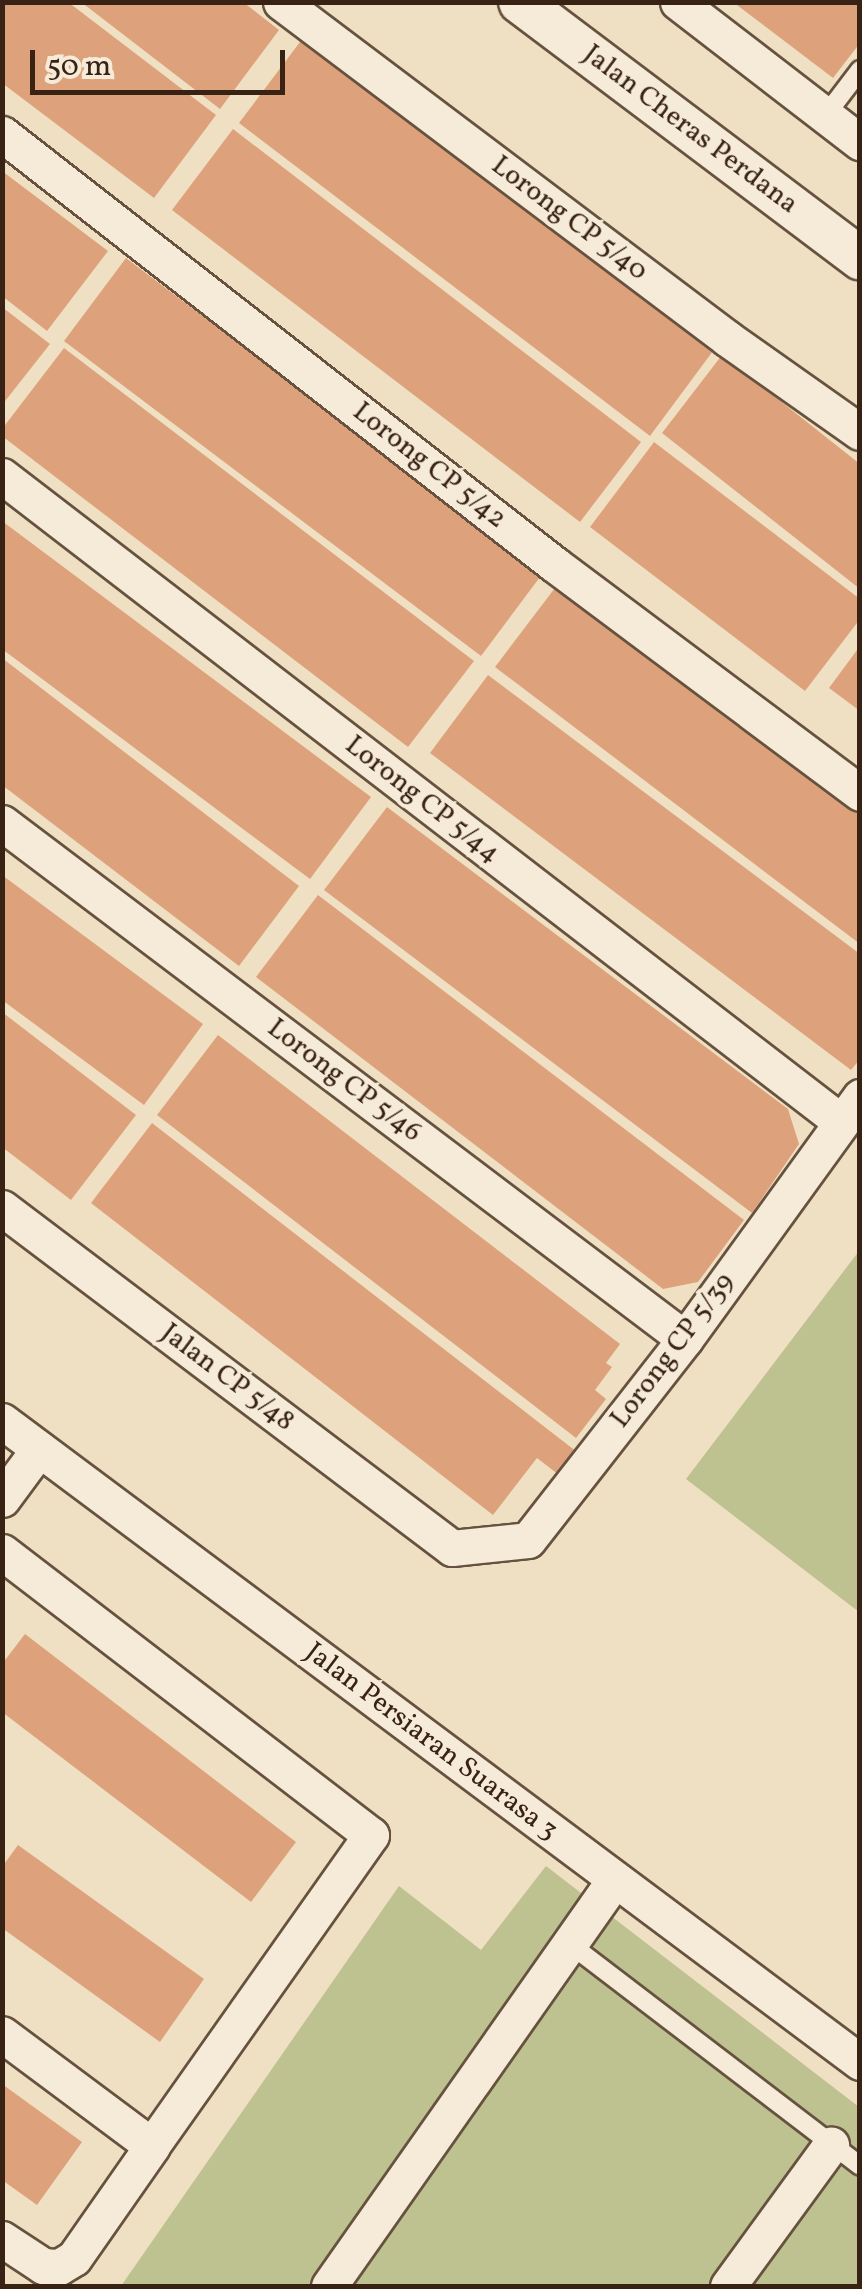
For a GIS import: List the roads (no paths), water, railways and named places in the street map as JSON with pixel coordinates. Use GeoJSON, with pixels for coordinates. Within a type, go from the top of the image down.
{"type":"FeatureCollection","features":[{"type":"Feature","properties":{"kind":"street","name":"Lorong CP 5/40"},"geometry":{"type":"LineString","coordinates":[[280,2],[728,339],[860,432]]}},
{"type":"Feature","properties":{"kind":"street","name":"Jalan Cheras Perdana"},"geometry":{"type":"LineString","coordinates":[[520,2],[860,258]]}},
{"type":"Feature","properties":{"kind":"street"},"geometry":{"type":"LineString","coordinates":[[678,2],[860,142]]}},
{"type":"Feature","properties":{"kind":"street","name":"Lorong CP 5/42"},"geometry":{"type":"LineString","coordinates":[[2,134],[554,564],[860,793]]}},
{"type":"Feature","properties":{"kind":"street","name":"Lorong CP 5/44"},"geometry":{"type":"LineString","coordinates":[[2,476],[850,1110]]}},
{"type":"Feature","properties":{"kind":"street","name":"Lorong CP 5/46"},"geometry":{"type":"LineString","coordinates":[[2,823],[685,1339]]}},
{"type":"Feature","properties":{"kind":"street","name":"Lorong CP 5/39"},"geometry":{"type":"LineString","coordinates":[[452,1548],[528,1540],[685,1339],[850,1110]]}},
{"type":"Feature","properties":{"kind":"street","name":"Jalan CP 5/48"},"geometry":{"type":"LineString","coordinates":[[2,1208],[452,1548]]}},
{"type":"Feature","properties":{"kind":"street","name":"Jalan Persiaran Suarasa 3"},"geometry":{"type":"LineString","coordinates":[[2,1421],[860,2062]]}},
{"type":"Feature","properties":{"kind":"street"},"geometry":{"type":"LineString","coordinates":[[2,1498],[39,1449]]}},
{"type":"Feature","properties":{"kind":"street"},"geometry":{"type":"LineString","coordinates":[[2,1552],[372,1835],[74,2258],[59,2267],[43,2266],[2,2239]]}},
{"type":"Feature","properties":{"kind":"street"},"geometry":{"type":"LineString","coordinates":[[329,2286],[615,1880]]}},
{"type":"Feature","properties":{"kind":"street"},"geometry":{"type":"LineString","coordinates":[[2,2034],[152,2146]]}},
{"type":"Feature","properties":{"kind":"street"},"geometry":{"type":"LineString","coordinates":[[728,2286],[831,2145]]}},
{"type":"Feature","properties":{"kind":"lane"},"geometry":{"type":"LineString","coordinates":[[825,116],[860,70]]}},
{"type":"Feature","properties":{"kind":"lane"},"geometry":{"type":"LineString","coordinates":[[570,1944],[860,2166]]}}]}
